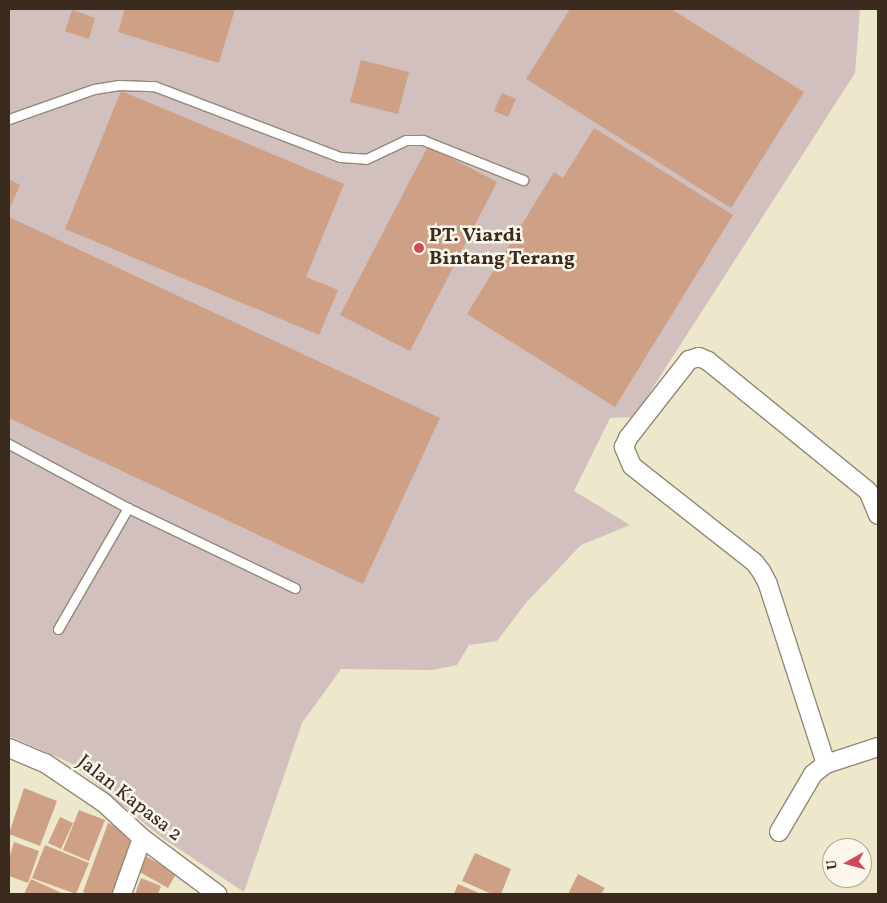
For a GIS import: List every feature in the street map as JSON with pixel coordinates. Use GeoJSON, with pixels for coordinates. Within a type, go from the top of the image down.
{"type":"FeatureCollection","features":[{"type":"Feature","properties":{"kind":"street"},"geometry":{"type":"LineString","coordinates":[[826,764],[768,584],[761,571],[754,562],[632,466],[624,447],[628,438],[689,360],[699,357],[708,361],[873,490],[878,515]]}},
{"type":"Feature","properties":{"kind":"street"},"geometry":{"type":"LineString","coordinates":[[779,832],[813,774],[826,764],[878,747]]}},
{"type":"Feature","properties":{"kind":"street","name":"Jalan Kapasa 2"},"geometry":{"type":"LineString","coordinates":[[9,748],[45,762],[104,803],[142,838],[217,894]]}},
{"type":"Feature","properties":{"kind":"street"},"geometry":{"type":"LineString","coordinates":[[122,894],[142,838]]}},
{"type":"Feature","properties":{"kind":"lane"},"geometry":{"type":"LineString","coordinates":[[9,119],[94,89],[118,85],[154,86],[340,158],[366,159],[406,140],[423,140],[523,180]]}},
{"type":"Feature","properties":{"kind":"lane"},"geometry":{"type":"LineString","coordinates":[[9,444],[128,508],[295,588]]}},
{"type":"Feature","properties":{"kind":"lane"},"geometry":{"type":"LineString","coordinates":[[58,629],[128,508]]}},
{"type":"Feature","properties":{"kind":"shaded area"},"geometry":{"type":"Polygon","coordinates":[[[9,9],[860,9],[855,73],[634,417],[610,418],[574,491],[630,525],[581,545],[525,604],[497,641],[469,645],[457,665],[432,670],[341,669],[302,723],[244,892],[161,837],[71,763],[9,736],[9,9]]]}},
{"type":"Feature","properties":{"kind":"building"},"geometry":{"type":"Polygon","coordinates":[[[125,9],[235,9],[219,63],[118,32],[125,9]]]}},
{"type":"Feature","properties":{"kind":"building"},"geometry":{"type":"Polygon","coordinates":[[[570,9],[671,9],[804,92],[731,208],[526,79],[570,9]]]}},
{"type":"Feature","properties":{"kind":"building"},"geometry":{"type":"Polygon","coordinates":[[[72,10],[95,18],[89,39],[65,31],[72,10]]]}},
{"type":"Feature","properties":{"kind":"building"},"geometry":{"type":"Polygon","coordinates":[[[361,60],[409,72],[398,114],[350,102],[361,60]]]}},
{"type":"Feature","properties":{"kind":"building"},"geometry":{"type":"Polygon","coordinates":[[[121,91],[344,184],[306,277],[338,290],[319,335],[65,229],[121,91]]]}},
{"type":"Feature","properties":{"kind":"building"},"geometry":{"type":"Polygon","coordinates":[[[502,93],[516,99],[508,117],[494,111],[502,93]]]}},
{"type":"Feature","properties":{"kind":"building"},"geometry":{"type":"Polygon","coordinates":[[[594,128],[733,215],[615,407],[467,314],[554,172],[563,178],[594,128]]]}},
{"type":"Feature","properties":{"kind":"building","name":"PT. Viardi Bintang Terang"},"geometry":{"type":"Polygon","coordinates":[[[428,146],[497,182],[410,351],[340,315],[428,146]]]}},
{"type":"Feature","properties":{"kind":"building"},"geometry":{"type":"Polygon","coordinates":[[[9,179],[20,185],[9,210],[9,179]]]}},
{"type":"Feature","properties":{"kind":"building"},"geometry":{"type":"Polygon","coordinates":[[[9,217],[440,418],[363,584],[9,418],[9,217]]]}},
{"type":"Feature","properties":{"kind":"building"},"geometry":{"type":"Polygon","coordinates":[[[24,788],[57,801],[40,846],[9,834],[24,788]]]}},
{"type":"Feature","properties":{"kind":"building"},"geometry":{"type":"Polygon","coordinates":[[[79,810],[105,820],[89,861],[63,850],[79,810]]]}},
{"type":"Feature","properties":{"kind":"building"},"geometry":{"type":"Polygon","coordinates":[[[60,817],[73,823],[61,849],[48,843],[60,817]]]}},
{"type":"Feature","properties":{"kind":"building"},"geometry":{"type":"Polygon","coordinates":[[[108,823],[137,837],[117,894],[88,894],[83,892],[108,823]]]}},
{"type":"Feature","properties":{"kind":"building"},"geometry":{"type":"Polygon","coordinates":[[[14,842],[39,851],[28,883],[9,876],[9,859],[14,842]]]}},
{"type":"Feature","properties":{"kind":"building"},"geometry":{"type":"Polygon","coordinates":[[[45,845],[89,863],[76,894],[32,878],[45,845]]]}},
{"type":"Feature","properties":{"kind":"building"},"geometry":{"type":"Polygon","coordinates":[[[475,853],[511,869],[501,894],[492,894],[462,881],[475,853]]]}},
{"type":"Feature","properties":{"kind":"building"},"geometry":{"type":"Polygon","coordinates":[[[144,855],[176,874],[168,888],[136,870],[144,855]]]}},
{"type":"Feature","properties":{"kind":"building"},"geometry":{"type":"Polygon","coordinates":[[[578,874],[605,888],[601,894],[568,894],[578,874]]]}},
{"type":"Feature","properties":{"kind":"building"},"geometry":{"type":"Polygon","coordinates":[[[141,878],[161,886],[158,894],[135,894],[141,878]]]}},
{"type":"Feature","properties":{"kind":"building"},"geometry":{"type":"Polygon","coordinates":[[[31,879],[64,894],[24,894],[31,879]]]}},
{"type":"Feature","properties":{"kind":"building"},"geometry":{"type":"Polygon","coordinates":[[[458,884],[481,894],[454,894],[458,884]]]}},
{"type":"Feature","properties":{"kind":"place","name":"PT. Viardi Bintang Terang"},"geometry":{"type":"Point","coordinates":[419,248]}}]}
